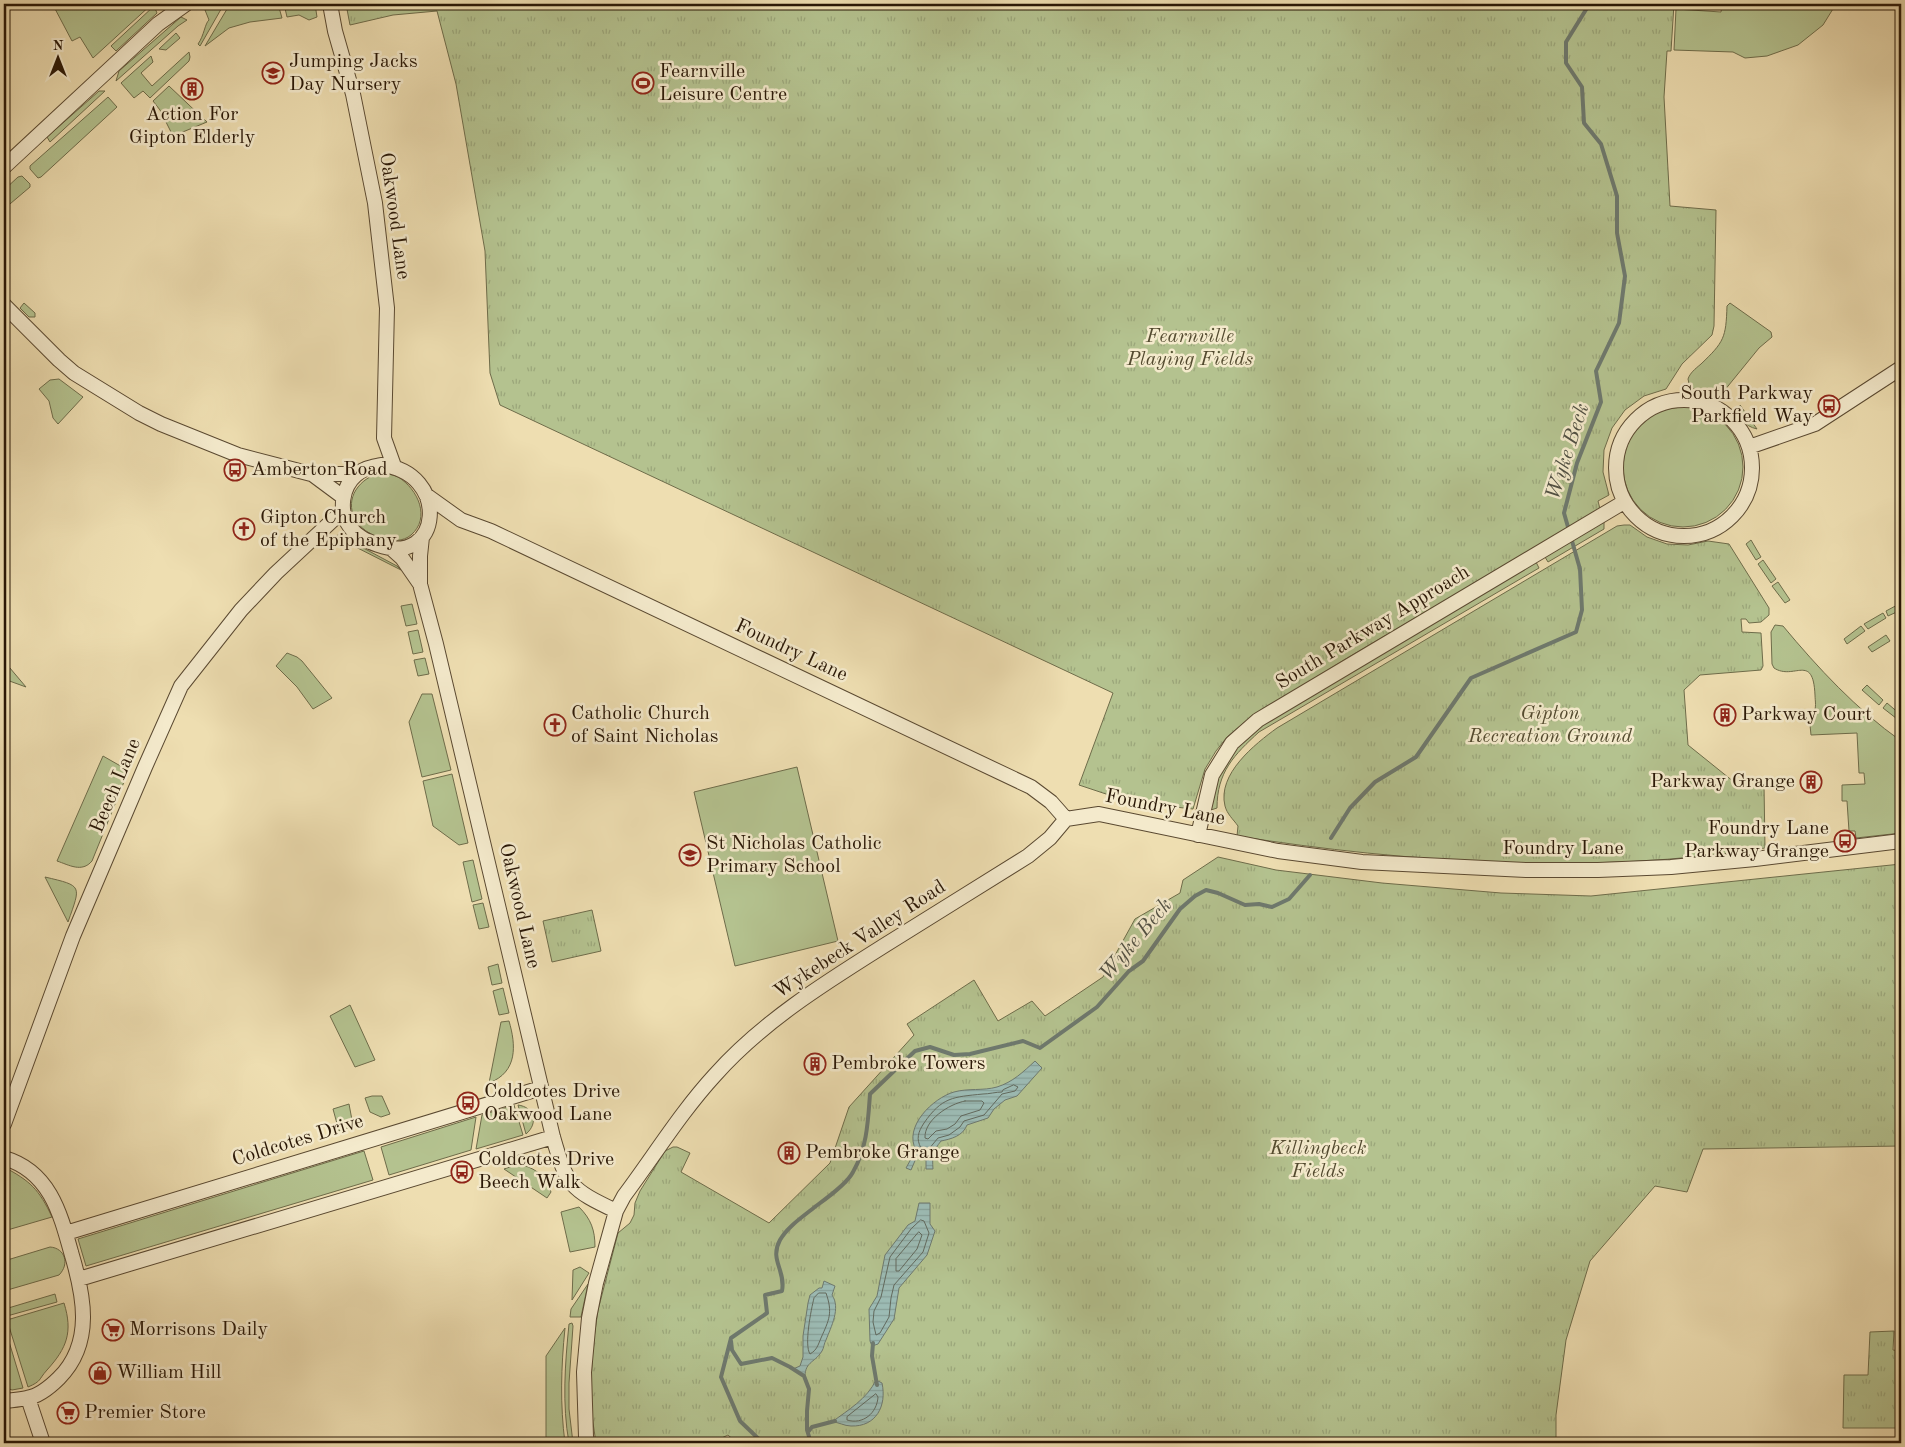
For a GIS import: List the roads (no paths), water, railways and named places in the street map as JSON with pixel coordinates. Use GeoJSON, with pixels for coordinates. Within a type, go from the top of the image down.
{"type":"FeatureCollection","features":[{"type":"Feature","properties":{"kind":"street"},"geometry":{"type":"LineString","coordinates":[[4,167],[158,24],[186,4]]}},
{"type":"Feature","properties":{"kind":"street","name":"Oakwood Lane"},"geometry":{"type":"LineString","coordinates":[[330,4],[354,94],[375,203],[386,308],[384,438],[379,452],[362,471]]}},
{"type":"Feature","properties":{"kind":"street"},"geometry":{"type":"LineString","coordinates":[[4,305],[58,360],[74,373],[161,424],[238,455],[311,474],[362,471],[381,465],[394,466],[406,472],[417,482],[426,495],[430,511],[425,532],[413,544],[403,548],[392,549],[368,541],[355,534],[347,523],[343,497],[348,485],[362,471]]}},
{"type":"Feature","properties":{"kind":"street"},"geometry":{"type":"LineString","coordinates":[[1749,447],[1815,424],[1901,368]]}},
{"type":"Feature","properties":{"kind":"street"},"geometry":{"type":"LineString","coordinates":[[1691,399],[1707,403],[1721,410],[1732,418],[1740,428],[1749,447],[1752,468],[1749,489],[1744,501],[1737,511],[1724,523],[1703,533],[1681,536],[1658,532],[1638,520],[1624,502],[1616,482],[1615,461],[1620,441],[1632,423],[1648,409],[1667,401],[1691,399]]}},
{"type":"Feature","properties":{"kind":"street","name":"Oakwood Lane"},"geometry":{"type":"LineString","coordinates":[[384,438],[394,466]]}},
{"type":"Feature","properties":{"kind":"street"},"geometry":{"type":"LineString","coordinates":[[311,474],[343,497]]}},
{"type":"Feature","properties":{"kind":"street","name":"Foundry Lane"},"geometry":{"type":"LineString","coordinates":[[426,495],[461,520],[491,531],[1031,786],[1051,802],[1066,819],[1099,814],[1278,851],[1362,862],[1526,870],[1671,867],[1901,841]]}},
{"type":"Feature","properties":{"kind":"street","name":"South Parkway Approach"},"geometry":{"type":"LineString","coordinates":[[1198,835],[1212,775],[1232,743],[1258,720],[1624,502]]}},
{"type":"Feature","properties":{"kind":"street","name":"Beech Lane"},"geometry":{"type":"LineString","coordinates":[[4,1124],[73,936],[145,767],[182,686],[219,636],[276,573],[334,518],[344,513]]}},
{"type":"Feature","properties":{"kind":"street","name":"Foundry Lane"},"geometry":{"type":"LineString","coordinates":[[425,532],[442,521],[461,520]]}},
{"type":"Feature","properties":{"kind":"street","name":"Oakwood Lane"},"geometry":{"type":"LineString","coordinates":[[425,532],[420,556],[420,584],[553,1137],[563,1170],[570,1182],[580,1192],[616,1211]]}},
{"type":"Feature","properties":{"kind":"street","name":"Oakwood Lane"},"geometry":{"type":"LineString","coordinates":[[392,549],[402,558],[420,584]]}},
{"type":"Feature","properties":{"kind":"street","name":"Wykebeck Valley Road"},"geometry":{"type":"LineString","coordinates":[[588,1443],[586,1437],[584,1372],[589,1318],[596,1283],[616,1211],[624,1196],[688,1108],[716,1074],[750,1041],[791,1007],[830,979],[1028,856],[1050,838],[1066,819]]}},
{"type":"Feature","properties":{"kind":"street","name":"Coldcotes Drive"},"geometry":{"type":"LineString","coordinates":[[66,1233],[541,1088]]}},
{"type":"Feature","properties":{"kind":"street"},"geometry":{"type":"LineString","coordinates":[[79,1279],[553,1137]]}},
{"type":"Feature","properties":{"kind":"street"},"geometry":{"type":"LineString","coordinates":[[4,1158],[29,1169],[52,1195],[66,1233],[79,1279],[84,1316],[82,1336],[76,1355],[66,1371],[50,1387],[28,1398],[4,1401]]}},
{"type":"Feature","properties":{"kind":"street"},"geometry":{"type":"LineString","coordinates":[[28,1398],[43,1443]]}},
{"type":"Feature","properties":{"kind":"water"},"geometry":{"type":"Polygon","coordinates":[[[1035,1061],[1042,1068],[1017,1096],[1005,1100],[994,1109],[988,1118],[967,1125],[960,1134],[941,1141],[934,1154],[933,1169],[926,1169],[926,1156],[922,1154],[917,1156],[911,1170],[906,1168],[916,1150],[913,1132],[917,1123],[937,1100],[954,1092],[1003,1085],[1018,1076],[1035,1061]]]}},
{"type":"Feature","properties":{"kind":"water"},"geometry":{"type":"Polygon","coordinates":[[[919,1203],[930,1203],[930,1224],[935,1231],[927,1255],[899,1288],[894,1319],[878,1344],[872,1346],[870,1341],[869,1309],[877,1296],[885,1255],[908,1225],[915,1221],[919,1203]]]}},
{"type":"Feature","properties":{"kind":"water"},"geometry":{"type":"Polygon","coordinates":[[[824,1281],[835,1286],[832,1295],[836,1306],[834,1318],[823,1350],[806,1369],[805,1380],[804,1376],[793,1369],[800,1366],[803,1357],[803,1336],[810,1295],[819,1288],[822,1288],[824,1281]]]}},
{"type":"Feature","properties":{"kind":"water"},"geometry":{"type":"Polygon","coordinates":[[[876,1380],[882,1383],[883,1400],[878,1413],[873,1419],[860,1425],[848,1426],[832,1422],[868,1393],[876,1380]]]}},
{"type":"Feature","properties":{"kind":"waterway","name":"Wyke Beck"},"geometry":{"type":"LineString","coordinates":[[1331,838],[1350,808],[1375,782],[1416,757],[1471,678],[1576,632],[1582,610],[1580,569],[1564,513],[1577,463],[1601,402],[1596,371],[1619,323],[1625,276],[1617,233],[1617,196],[1601,144],[1584,123],[1582,87],[1566,63],[1566,42],[1587,8],[1587,4]]}},
{"type":"Feature","properties":{"kind":"waterway","name":"Wyke Beck"},"geometry":{"type":"LineString","coordinates":[[763,1443],[740,1421],[721,1377],[731,1338],[767,1313],[765,1295],[782,1291],[782,1277],[776,1253],[783,1235],[796,1222],[842,1186],[853,1172],[864,1144],[870,1094],[915,1051],[930,1047],[954,1055],[970,1054],[1023,1041],[1040,1048],[1097,1007],[1129,971],[1143,961],[1180,909],[1195,896],[1206,890],[1218,893],[1245,905],[1259,904],[1272,907],[1289,899],[1310,875]]}},
{"type":"Feature","properties":{"kind":"waterway","name":"Wyke Beck"},"geometry":{"type":"LineString","coordinates":[[731,1341],[732,1350],[741,1364],[772,1358],[804,1376],[809,1389],[807,1430],[811,1443]]}},
{"type":"Feature","properties":{"kind":"waterway"},"geometry":{"type":"LineString","coordinates":[[873,1343],[872,1356],[877,1385]]}},
{"type":"Feature","properties":{"kind":"waterway"},"geometry":{"type":"LineString","coordinates":[[808,1432],[812,1427],[835,1421]]}},
{"type":"Feature","properties":{"kind":"place","name":"Jumping Jacks Day Nursery"},"geometry":{"type":"Point","coordinates":[273,73]}},
{"type":"Feature","properties":{"kind":"place","name":"Fearnville Leisure Centre"},"geometry":{"type":"Point","coordinates":[643,83]}},
{"type":"Feature","properties":{"kind":"place","name":"Action For Gipton Elderly"},"geometry":{"type":"Point","coordinates":[192,89]}},
{"type":"Feature","properties":{"kind":"place","name":"South Parkway Parkfield Way"},"geometry":{"type":"Point","coordinates":[1829,406]}},
{"type":"Feature","properties":{"kind":"place","name":"Amberton Road"},"geometry":{"type":"Point","coordinates":[235,470]}},
{"type":"Feature","properties":{"kind":"place","name":"Gipton Church of the Epiphany"},"geometry":{"type":"Point","coordinates":[244,529]}},
{"type":"Feature","properties":{"kind":"place","name":"Parkway Court"},"geometry":{"type":"Point","coordinates":[1725,715]}},
{"type":"Feature","properties":{"kind":"place","name":"Catholic Church of Saint Nicholas"},"geometry":{"type":"Point","coordinates":[555,725]}},
{"type":"Feature","properties":{"kind":"place","name":"Parkway Grange"},"geometry":{"type":"Point","coordinates":[1811,782]}},
{"type":"Feature","properties":{"kind":"place","name":"Foundry Lane Parkway Grange"},"geometry":{"type":"Point","coordinates":[1845,841]}},
{"type":"Feature","properties":{"kind":"place","name":"St Nicholas Catholic Primary School"},"geometry":{"type":"Point","coordinates":[690,855]}},
{"type":"Feature","properties":{"kind":"place","name":"Pembroke Towers"},"geometry":{"type":"Point","coordinates":[815,1064]}},
{"type":"Feature","properties":{"kind":"place","name":"Coldcotes Drive Oakwood Lane"},"geometry":{"type":"Point","coordinates":[468,1103]}},
{"type":"Feature","properties":{"kind":"place","name":"Pembroke Grange"},"geometry":{"type":"Point","coordinates":[789,1153]}},
{"type":"Feature","properties":{"kind":"place","name":"Coldcotes Drive Beech Walk"},"geometry":{"type":"Point","coordinates":[462,1172]}},
{"type":"Feature","properties":{"kind":"place","name":"Morrisons Daily"},"geometry":{"type":"Point","coordinates":[113,1330]}},
{"type":"Feature","properties":{"kind":"place","name":"William Hill"},"geometry":{"type":"Point","coordinates":[100,1373]}},
{"type":"Feature","properties":{"kind":"place","name":"Premier Store"},"geometry":{"type":"Point","coordinates":[68,1413]}},
{"type":"Feature","properties":{"kind":"park label","name":"Fearnville Playing Fields"},"geometry":{"type":"Point","coordinates":[1190,348]}},
{"type":"Feature","properties":{"kind":"park label","name":"Gipton Recreation Ground"},"geometry":{"type":"Point","coordinates":[1550,726]}},
{"type":"Feature","properties":{"kind":"park label","name":"Killingbeck Fields"},"geometry":{"type":"Point","coordinates":[1318,1160]}}]}
